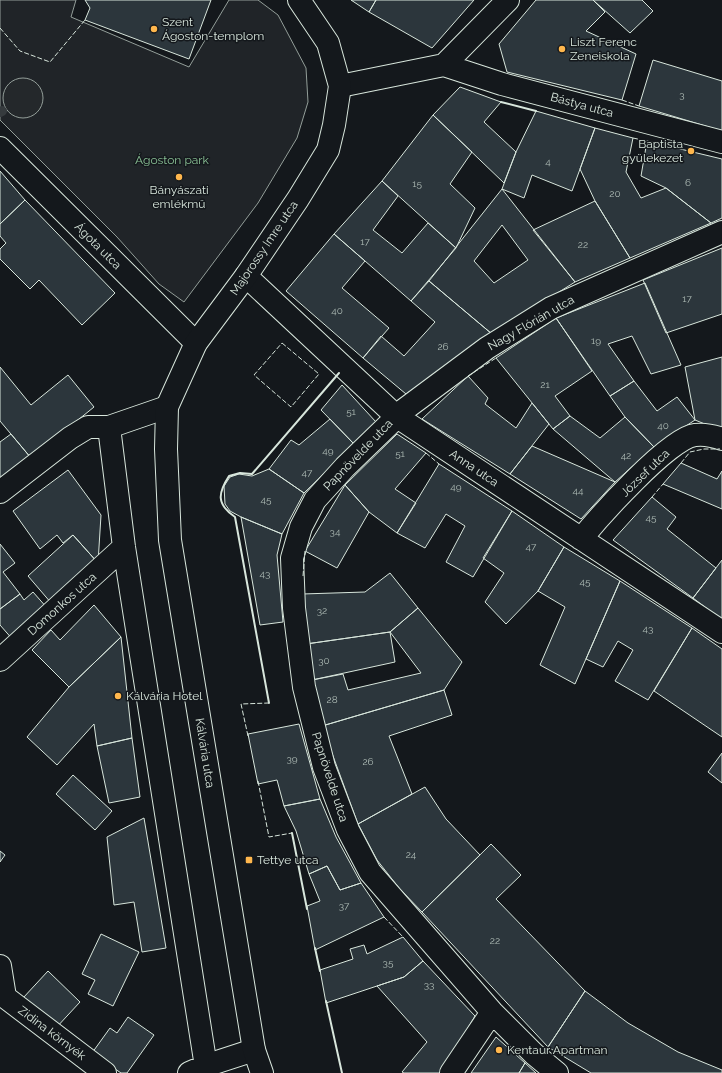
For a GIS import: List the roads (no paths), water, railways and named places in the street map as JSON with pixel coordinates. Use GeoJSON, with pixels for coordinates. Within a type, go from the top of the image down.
{"type":"FeatureCollection","features":[{"type":"Feature","properties":{"kind":"street"},"geometry":{"type":"LineString","coordinates":[[299,0],[328,43],[340,86],[444,65],[508,0]]}},
{"type":"Feature","properties":{"kind":"street","name":"Bástya utca"},"geometry":{"type":"LineString","coordinates":[[444,65],[502,84],[722,142]]}},
{"type":"Feature","properties":{"kind":"street","name":"Majorossy Imre utca"},"geometry":{"type":"LineString","coordinates":[[167,407],[196,343],[246,276],[298,199],[328,150],[334,125],[340,86]]}},
{"type":"Feature","properties":{"kind":"street","name":"Ágota utca"},"geometry":{"type":"LineString","coordinates":[[0,148],[196,343]]}},
{"type":"Feature","properties":{"kind":"street","name":"Nagy Flórián utca"},"geometry":{"type":"LineString","coordinates":[[396,416],[487,348],[551,308],[722,232]]}},
{"type":"Feature","properties":{"kind":"street","name":"Anna utca"},"geometry":{"type":"LineString","coordinates":[[246,276],[396,416],[722,632]]}},
{"type":"Feature","properties":{"kind":"street"},"geometry":{"type":"LineString","coordinates":[[0,492],[70,438],[88,428],[109,427],[167,407]]}},
{"type":"Feature","properties":{"kind":"street","name":"Kálvária utca"},"geometry":{"type":"LineString","coordinates":[[167,407],[166,449],[170,540],[254,1050],[262,1073]]}},
{"type":"Feature","properties":{"kind":"street","name":"Papnövelde utca"},"geometry":{"type":"LineString","coordinates":[[396,416],[315,500],[301,527],[292,558],[294,608],[304,688],[324,767],[348,830],[370,872],[492,1012],[534,1054],[557,1073]]}},
{"type":"Feature","properties":{"kind":"street"},"geometry":{"type":"LineString","coordinates":[[109,427],[124,547],[200,1071],[254,1050]]}},
{"type":"Feature","properties":{"kind":"street","name":"József utca"},"geometry":{"type":"LineString","coordinates":[[581,540],[641,476],[676,443],[694,435],[716,436],[722,439]]}},
{"type":"Feature","properties":{"kind":"street","name":"Domonkos utca"},"geometry":{"type":"LineString","coordinates":[[0,660],[124,547]]}},
{"type":"Feature","properties":{"kind":"street","name":"Zidina környék"},"geometry":{"type":"LineString","coordinates":[[0,966],[5,997],[105,1073]]}},
{"type":"Feature","properties":{"kind":"street"},"geometry":{"type":"LineString","coordinates":[[451,1073],[492,1012]]}},
{"type":"Feature","properties":{"kind":"place","name":"Szent Ágoston-templom"},"geometry":{"type":"Point","coordinates":[154,29]}},
{"type":"Feature","properties":{"kind":"place","name":"Liszt Ferenc Zeneiskola"},"geometry":{"type":"Point","coordinates":[562,49]}},
{"type":"Feature","properties":{"kind":"place","name":"Baptista gyülekezet"},"geometry":{"type":"Point","coordinates":[691,151]}},
{"type":"Feature","properties":{"kind":"place","name":"Bányászati emlékmű"},"geometry":{"type":"Point","coordinates":[179,177]}},
{"type":"Feature","properties":{"kind":"place","name":"Kálvária Hotel"},"geometry":{"type":"Point","coordinates":[118,696]}},
{"type":"Feature","properties":{"kind":"place","name":"Tettye utca"},"geometry":{"type":"Point","coordinates":[249,860]}},
{"type":"Feature","properties":{"kind":"place","name":"Kentaur Apartman"},"geometry":{"type":"Point","coordinates":[499,1050]}},
{"type":"Feature","properties":{"kind":"park label","name":"Ágoston park"},"geometry":{"type":"Point","coordinates":[172,160]}}]}
